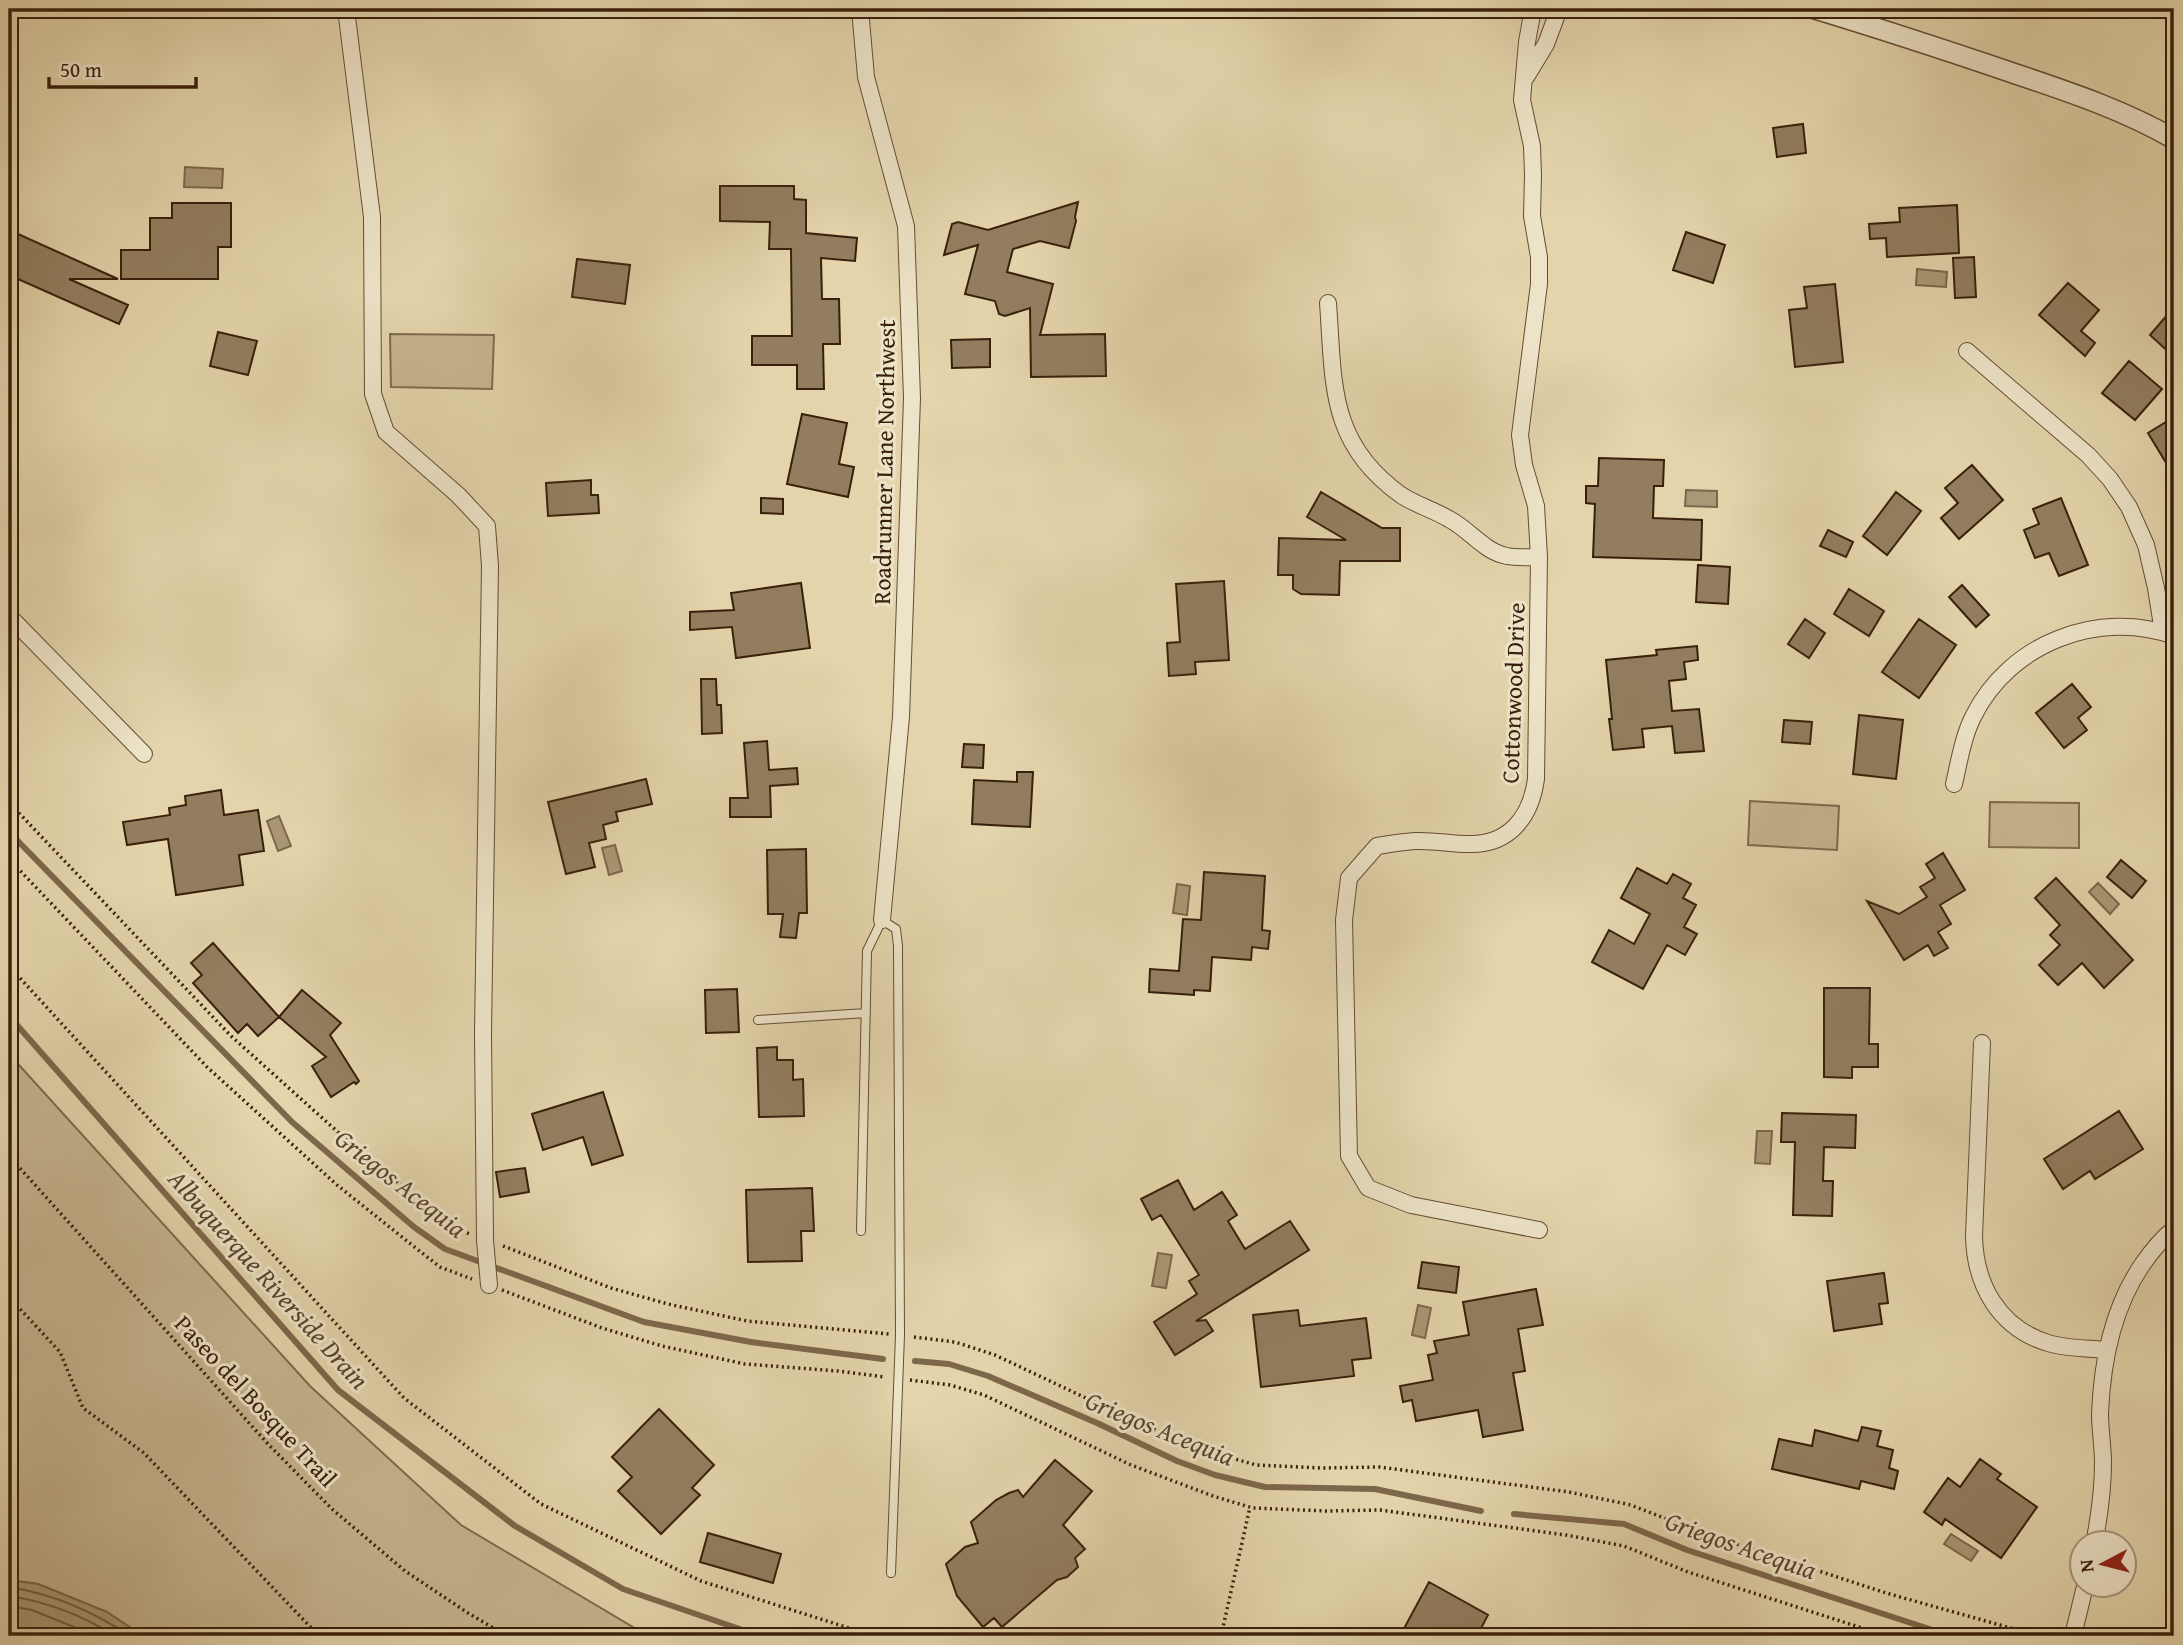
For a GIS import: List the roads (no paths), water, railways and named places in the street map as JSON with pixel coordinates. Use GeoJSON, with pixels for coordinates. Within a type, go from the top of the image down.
{"type":"FeatureCollection","features":[{"type":"Feature","properties":{"kind":"street"},"geometry":{"type":"LineString","coordinates":[[346,9],[373,217],[373,394],[386,432],[458,495],[487,526],[490,566],[484,1033],[486,1244],[489,1281]]}},
{"type":"Feature","properties":{"kind":"street","name":"Roadrunner Lane Northwest"},"geometry":{"type":"LineString","coordinates":[[860,9],[866,77],[906,226],[912,398],[901,717],[882,920]]}},
{"type":"Feature","properties":{"kind":"street","name":"Cottonwood Drive"},"geometry":{"type":"LineString","coordinates":[[1533,9],[1522,100],[1533,157],[1532,216],[1539,266],[1537,303],[1520,435],[1524,465],[1536,506],[1539,558],[1534,793],[1527,812],[1514,828],[1489,842],[1469,844],[1416,841],[1377,846],[1349,878],[1344,920],[1349,1156],[1368,1188],[1411,1205],[1539,1230]]}},
{"type":"Feature","properties":{"kind":"street"},"geometry":{"type":"LineString","coordinates":[[1524,79],[1546,44],[1559,9]]}},
{"type":"Feature","properties":{"kind":"street"},"geometry":{"type":"LineString","coordinates":[[1815,9],[1915,39],[2067,91],[2129,115],[2174,139]]}},
{"type":"Feature","properties":{"kind":"street"},"geometry":{"type":"LineString","coordinates":[[1328,303],[1334,389],[1345,430],[1363,460],[1401,495],[1449,518],[1495,553],[1539,558]]}},
{"type":"Feature","properties":{"kind":"street"},"geometry":{"type":"LineString","coordinates":[[1954,784],[1973,716],[1997,682],[2027,655],[2049,642],[2094,628],[2121,627],[2169,634],[2146,545],[2129,507],[2110,479],[2088,455],[1966,351]]}},
{"type":"Feature","properties":{"kind":"street"},"geometry":{"type":"LineString","coordinates":[[9,616],[144,754]]}},
{"type":"Feature","properties":{"kind":"street"},"geometry":{"type":"LineString","coordinates":[[1982,1043],[1974,1236],[1974,1257],[1980,1277],[1989,1297],[2005,1317],[2031,1336],[2050,1343],[2107,1350]]}},
{"type":"Feature","properties":{"kind":"street"},"geometry":{"type":"LineString","coordinates":[[2096,1530],[2103,1463],[2100,1414],[2113,1322],[2126,1292],[2152,1252],[2174,1229]]}},
{"type":"Feature","properties":{"kind":"street"},"geometry":{"type":"LineString","coordinates":[[2073,1636],[2082,1600]]}},
{"type":"Feature","properties":{"kind":"lane"},"geometry":{"type":"LineString","coordinates":[[861,1231],[867,951],[882,920],[896,929],[898,937],[900,1335],[891,1573]]}},
{"type":"Feature","properties":{"kind":"lane"},"geometry":{"type":"LineString","coordinates":[[758,1020],[866,1013]]}},
{"type":"Feature","properties":{"kind":"water"},"geometry":{"type":"Polygon","coordinates":[[[185,167],[223,169],[222,188],[184,187],[185,167]]]}},
{"type":"Feature","properties":{"kind":"water"},"geometry":{"type":"Polygon","coordinates":[[[1917,269],[1947,272],[1946,287],[1916,285],[1917,269]]]}},
{"type":"Feature","properties":{"kind":"water"},"geometry":{"type":"Polygon","coordinates":[[[1686,490],[1717,491],[1717,507],[1685,506],[1686,490]]]}},
{"type":"Feature","properties":{"kind":"water"},"geometry":{"type":"Polygon","coordinates":[[[279,816],[291,846],[278,851],[267,821],[279,816]]]}},
{"type":"Feature","properties":{"kind":"water"},"geometry":{"type":"Polygon","coordinates":[[[615,845],[622,871],[609,875],[602,848],[615,845]]]}},
{"type":"Feature","properties":{"kind":"water"},"geometry":{"type":"Polygon","coordinates":[[[2098,883],[2119,904],[2110,914],[2089,892],[2098,883]]]}},
{"type":"Feature","properties":{"kind":"water"},"geometry":{"type":"Polygon","coordinates":[[[1177,884],[1190,886],[1187,915],[1173,913],[1177,884]]]}},
{"type":"Feature","properties":{"kind":"water"},"geometry":{"type":"Polygon","coordinates":[[[1757,1131],[1772,1131],[1770,1164],[1755,1163],[1757,1131]]]}},
{"type":"Feature","properties":{"kind":"water"},"geometry":{"type":"Polygon","coordinates":[[[1158,1253],[1172,1255],[1166,1288],[1152,1286],[1158,1253]]]}},
{"type":"Feature","properties":{"kind":"water"},"geometry":{"type":"Polygon","coordinates":[[[1418,1305],[1431,1308],[1425,1338],[1412,1335],[1418,1305]]]}},
{"type":"Feature","properties":{"kind":"water"},"geometry":{"type":"Polygon","coordinates":[[[1951,1534],[1978,1551],[1971,1561],[1944,1544],[1951,1534]]]}},
{"type":"Feature","properties":{"kind":"water"},"geometry":{"type":"Polygon","coordinates":[[[9,1580],[38,1584],[107,1612],[143,1636],[9,1636],[9,1580]]]}},
{"type":"Feature","properties":{"kind":"waterway","name":"Griegos Acequia"},"geometry":{"type":"LineString","coordinates":[[9,834],[292,1122],[414,1227],[445,1249],[644,1322],[751,1342],[883,1359]]}},
{"type":"Feature","properties":{"kind":"waterway","name":"Albuquerque Riverside Drain"},"geometry":{"type":"LineString","coordinates":[[9,1016],[338,1390],[515,1526],[623,1589],[760,1636]]}},
{"type":"Feature","properties":{"kind":"waterway","name":"Griegos Acequia"},"geometry":{"type":"LineString","coordinates":[[915,1361],[949,1364],[988,1376],[1177,1461],[1215,1475],[1265,1487],[1375,1489],[1481,1511]]}},
{"type":"Feature","properties":{"kind":"waterway","name":"Griegos Acequia"},"geometry":{"type":"LineString","coordinates":[[1514,1514],[1624,1524],[1687,1550],[1951,1636]]}}]}
